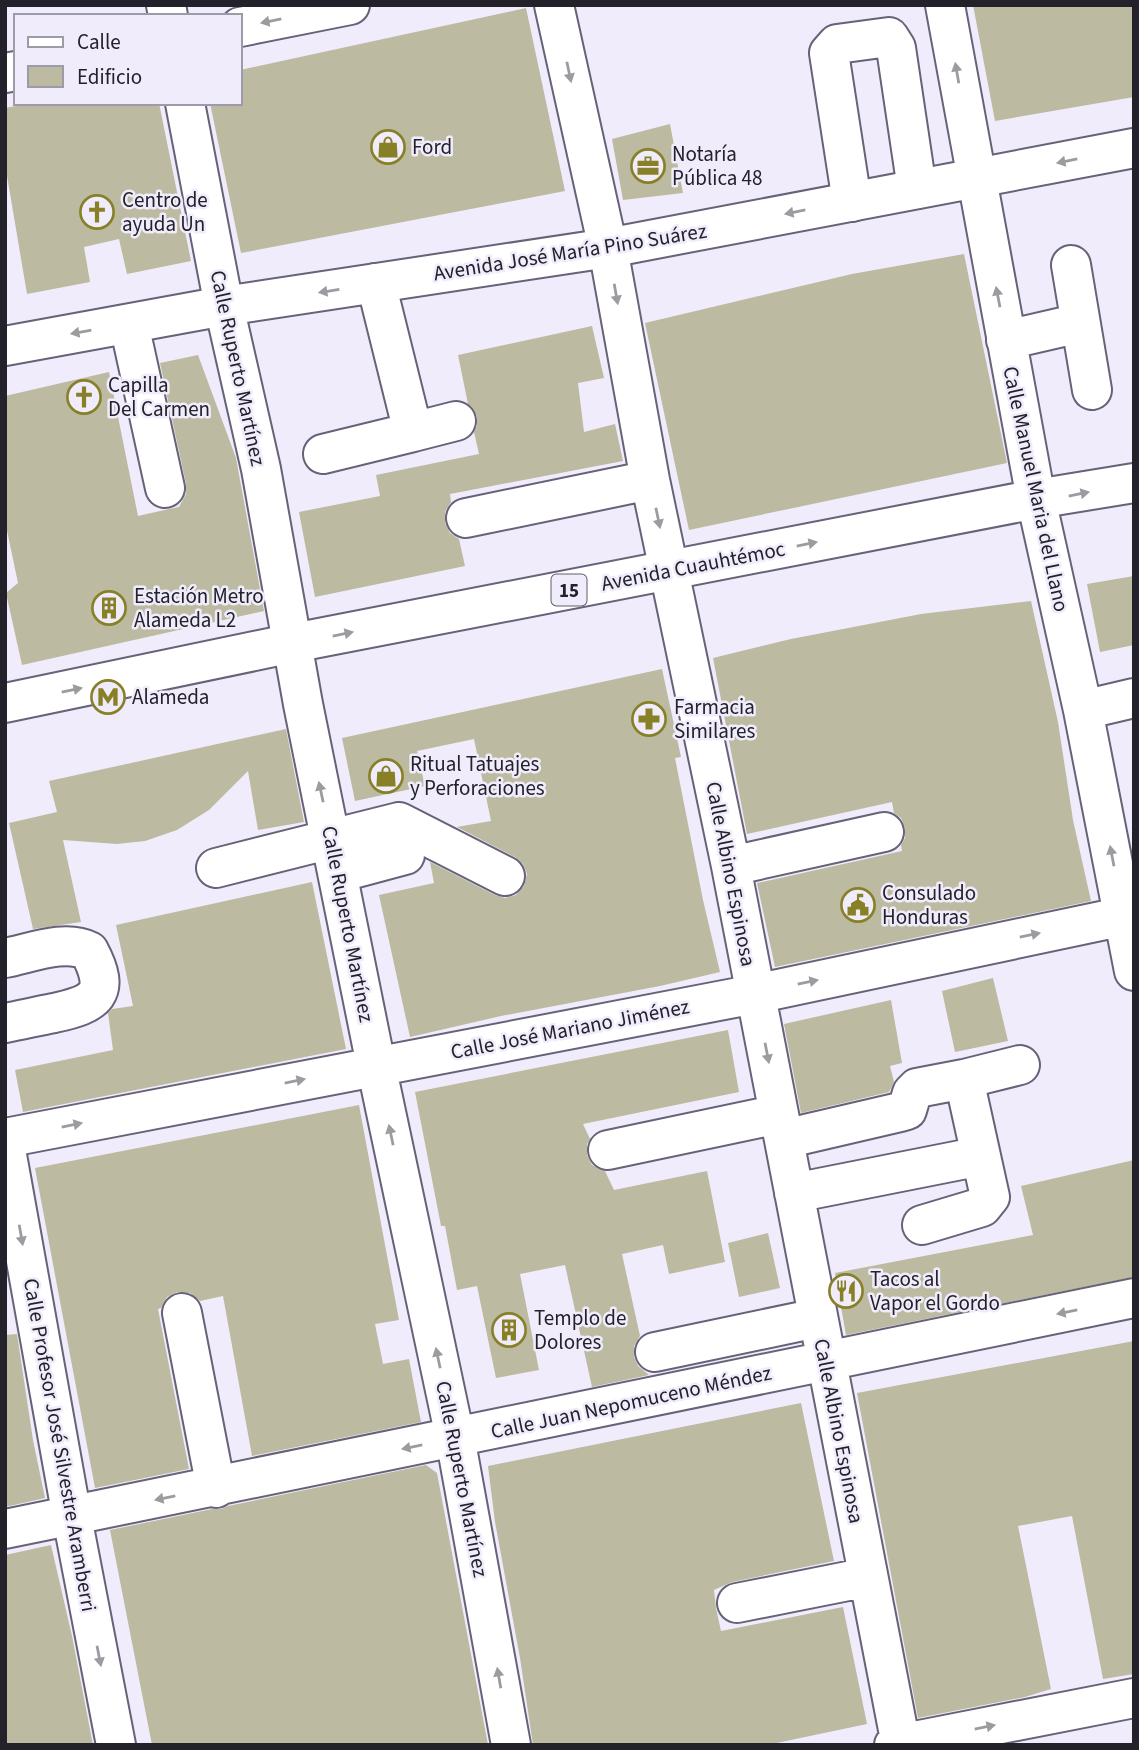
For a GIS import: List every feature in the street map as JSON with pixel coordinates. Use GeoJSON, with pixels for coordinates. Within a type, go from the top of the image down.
{"type":"FeatureCollection","features":[{"type":"Feature","properties":{"kind":"main road"},"geometry":{"type":"LineString","coordinates":[[242,27],[350,5]]}},
{"type":"Feature","properties":{"kind":"main road","name":"Calle Albino Espinosa"},"geometry":{"type":"LineString","coordinates":[[554,5],[608,248],[650,480],[731,866],[898,1744]]}},
{"type":"Feature","properties":{"kind":"main road","name":"Calle Manuel Maria del Llano"},"geometry":{"type":"LineString","coordinates":[[945,5],[1036,499],[1129,914],[1134,971]]}},
{"type":"Feature","properties":{"kind":"main road"},"geometry":{"type":"LineString","coordinates":[[852,202],[829,53],[837,44],[889,37],[896,48],[917,189]]}},
{"type":"Feature","properties":{"kind":"main road","name":"Calle Ruperto Martínez"},"geometry":{"type":"LineString","coordinates":[[185,105],[224,306],[261,469],[376,1065],[455,1437],[511,1745]]}},
{"type":"Feature","properties":{"kind":"main road","name":"Avenida José María Pino Suárez"},"geometry":{"type":"LineString","coordinates":[[5,346],[224,306],[608,248],[1134,148]]}},
{"type":"Feature","properties":{"kind":"main road"},"geometry":{"type":"LineString","coordinates":[[1071,265],[1092,390]]}},
{"type":"Feature","properties":{"kind":"main road"},"geometry":{"type":"LineString","coordinates":[[376,283],[413,432]]}},
{"type":"Feature","properties":{"kind":"main road"},"geometry":{"type":"LineString","coordinates":[[1006,340],[1080,323]]}},
{"type":"Feature","properties":{"kind":"main road"},"geometry":{"type":"LineString","coordinates":[[129,324],[165,488]]}},
{"type":"Feature","properties":{"kind":"main road"},"geometry":{"type":"LineString","coordinates":[[323,454],[456,421]]}},
{"type":"Feature","properties":{"kind":"main road"},"geometry":{"type":"LineString","coordinates":[[466,518],[650,480]]}},
{"type":"Feature","properties":{"kind":"main road","name":"Avenida Cuauhtémoc"},"geometry":{"type":"LineString","coordinates":[[5,703],[293,643],[1036,499],[1134,483]]}},
{"type":"Feature","properties":{"kind":"main road"},"geometry":{"type":"LineString","coordinates":[[1083,710],[1134,698]]}},
{"type":"Feature","properties":{"kind":"main road"},"geometry":{"type":"LineString","coordinates":[[216,868],[334,856],[405,855],[399,822],[505,876]]}},
{"type":"Feature","properties":{"kind":"main road"},"geometry":{"type":"LineString","coordinates":[[731,866],[884,832]]}},
{"type":"Feature","properties":{"kind":"main road","name":"Calle José Mariano Jiménez"},"geometry":{"type":"LineString","coordinates":[[5,1138],[755,994],[1129,914]]}},
{"type":"Feature","properties":{"kind":"main road"},"geometry":{"type":"LineString","coordinates":[[5,958],[80,946],[89,951],[99,977],[98,990],[86,1004],[5,1023]]}},
{"type":"Feature","properties":{"kind":"main road"},"geometry":{"type":"LineString","coordinates":[[608,1150],[901,1112],[906,1110],[914,1090],[1020,1065]]}},
{"type":"Feature","properties":{"kind":"main road"},"geometry":{"type":"LineString","coordinates":[[922,1224],[986,1204],[990,1193],[964,1079]]}},
{"type":"Feature","properties":{"kind":"main road","name":"Calle Profesor José Silvestre Aramberri"},"geometry":{"type":"LineString","coordinates":[[5,1144],[116,1745]]}},
{"type":"Feature","properties":{"kind":"main road"},"geometry":{"type":"LineString","coordinates":[[794,1193],[981,1156]]}},
{"type":"Feature","properties":{"kind":"main road","name":"Calle Juan Nepomuceno Méndez"},"geometry":{"type":"LineString","coordinates":[[5,1529],[216,1488],[1134,1298]]}},
{"type":"Feature","properties":{"kind":"main road"},"geometry":{"type":"LineString","coordinates":[[182,1313],[216,1488]]}},
{"type":"Feature","properties":{"kind":"main road"},"geometry":{"type":"LineString","coordinates":[[655,1352],[817,1318]]}},
{"type":"Feature","properties":{"kind":"main road"},"geometry":{"type":"LineString","coordinates":[[737,1603],[868,1577]]}},
{"type":"Feature","properties":{"kind":"main road"},"geometry":{"type":"LineString","coordinates":[[898,1744],[1134,1698]]}},
{"type":"Feature","properties":{"kind":"building"},"geometry":{"type":"Polygon","coordinates":[[[973,5],[1134,5],[1134,97],[995,121],[973,5]]]}},
{"type":"Feature","properties":{"kind":"building","name":"Ford"},"geometry":{"type":"Polygon","coordinates":[[[526,8],[565,191],[241,253],[210,105],[242,105],[242,70],[526,8]]]}},
{"type":"Feature","properties":{"kind":"building","name":"Centro de ayuda Un"},"geometry":{"type":"Polygon","coordinates":[[[21,105],[159,105],[191,261],[127,274],[119,239],[84,247],[90,282],[27,294],[5,164],[5,108],[21,105]]]}},
{"type":"Feature","properties":{"kind":"building","name":"Notaría Pública 48"},"geometry":{"type":"Polygon","coordinates":[[[670,124],[683,193],[623,200],[612,139],[670,124]]]}},
{"type":"Feature","properties":{"kind":"building"},"geometry":{"type":"Polygon","coordinates":[[[964,254],[1007,463],[689,530],[645,323],[852,274],[964,254]]]}},
{"type":"Feature","properties":{"kind":"building"},"geometry":{"type":"Polygon","coordinates":[[[592,326],[604,378],[578,383],[584,432],[615,424],[623,461],[450,494],[451,502],[445,512],[445,523],[450,533],[459,539],[465,566],[315,597],[299,512],[380,496],[376,475],[479,454],[474,432],[477,416],[468,404],[458,355],[592,326]]]}},
{"type":"Feature","properties":{"kind":"building"},"geometry":{"type":"Polygon","coordinates":[[[198,355],[236,458],[264,611],[22,665],[6,593],[18,583],[5,521],[5,396],[109,372],[138,516],[179,507],[186,494],[160,363],[198,355]]]}},
{"type":"Feature","properties":{"kind":"building"},"geometry":{"type":"Polygon","coordinates":[[[1134,576],[1134,645],[1100,652],[1087,584],[1134,576]]]}},
{"type":"Feature","properties":{"kind":"building"},"geometry":{"type":"Polygon","coordinates":[[[1031,601],[1058,722],[1073,820],[1091,901],[775,967],[757,883],[902,851],[905,828],[901,818],[894,813],[892,802],[747,834],[713,658],[791,639],[921,614],[1031,601]]]}},
{"type":"Feature","properties":{"kind":"building"},"geometry":{"type":"Polygon","coordinates":[[[662,669],[681,757],[675,758],[720,972],[410,1037],[379,895],[434,883],[430,862],[505,898],[516,895],[524,886],[527,874],[523,864],[515,857],[457,827],[491,821],[474,739],[417,751],[425,786],[355,801],[342,738],[662,669]]]}},
{"type":"Feature","properties":{"kind":"building"},"geometry":{"type":"Polygon","coordinates":[[[286,729],[304,822],[258,830],[248,771],[209,810],[177,830],[145,841],[117,844],[63,840],[81,922],[33,929],[9,823],[57,812],[49,781],[286,729]]]}},
{"type":"Feature","properties":{"kind":"building"},"geometry":{"type":"Polygon","coordinates":[[[312,882],[346,1049],[23,1112],[15,1070],[113,1050],[108,1013],[112,1009],[133,1006],[116,925],[312,882]]]}},
{"type":"Feature","properties":{"kind":"building"},"geometry":{"type":"Polygon","coordinates":[[[993,978],[1008,1041],[955,1052],[942,991],[993,978]]]}},
{"type":"Feature","properties":{"kind":"building"},"geometry":{"type":"Polygon","coordinates":[[[891,1000],[902,1063],[890,1066],[894,1082],[889,1092],[801,1113],[784,1024],[891,1000]]]}},
{"type":"Feature","properties":{"kind":"building"},"geometry":{"type":"Polygon","coordinates":[[[728,1030],[739,1092],[583,1124],[590,1139],[587,1155],[592,1165],[605,1171],[614,1190],[707,1171],[725,1262],[669,1274],[663,1245],[622,1254],[640,1336],[634,1346],[634,1357],[638,1366],[649,1375],[592,1387],[565,1265],[520,1274],[539,1370],[496,1378],[477,1286],[457,1290],[445,1226],[441,1226],[415,1092],[728,1030]]]}},
{"type":"Feature","properties":{"kind":"building"},"geometry":{"type":"Polygon","coordinates":[[[359,1105],[399,1320],[375,1324],[383,1364],[409,1359],[421,1422],[252,1456],[223,1296],[200,1301],[190,1293],[177,1292],[167,1297],[158,1309],[189,1469],[95,1488],[35,1168],[359,1105]]]}},
{"type":"Feature","properties":{"kind":"building"},"geometry":{"type":"Polygon","coordinates":[[[1134,1160],[1134,1277],[846,1335],[835,1273],[1033,1235],[1021,1186],[1134,1160]]]}},
{"type":"Feature","properties":{"kind":"building"},"geometry":{"type":"Polygon","coordinates":[[[768,1233],[780,1288],[739,1297],[728,1243],[768,1233]]]}},
{"type":"Feature","properties":{"kind":"building"},"geometry":{"type":"Polygon","coordinates":[[[17,1334],[45,1498],[5,1507],[5,1335],[17,1334]]]}},
{"type":"Feature","properties":{"kind":"building"},"geometry":{"type":"Polygon","coordinates":[[[1134,1341],[1134,1674],[1103,1679],[1072,1516],[1018,1526],[1051,1689],[1025,1697],[918,1718],[857,1393],[1134,1341]]]}},
{"type":"Feature","properties":{"kind":"building"},"geometry":{"type":"Polygon","coordinates":[[[801,1403],[834,1561],[732,1582],[714,1590],[716,1608],[721,1631],[843,1607],[867,1724],[767,1745],[533,1745],[488,1466],[801,1403]]]}},
{"type":"Feature","properties":{"kind":"building"},"geometry":{"type":"Polygon","coordinates":[[[426,1465],[437,1473],[488,1745],[152,1745],[110,1530],[426,1465]]]}},
{"type":"Feature","properties":{"kind":"building"},"geometry":{"type":"Polygon","coordinates":[[[51,1545],[93,1745],[5,1745],[5,1555],[51,1545]]]}},
{"type":"Feature","properties":{"kind":"place","name":"Ford"},"geometry":{"type":"Point","coordinates":[388,147]}},
{"type":"Feature","properties":{"kind":"place","name":"Notaría Pública 48"},"geometry":{"type":"Point","coordinates":[648,166]}},
{"type":"Feature","properties":{"kind":"place","name":"Centro de ayuda Un"},"geometry":{"type":"Point","coordinates":[97,212]}},
{"type":"Feature","properties":{"kind":"place","name":"Capilla Del Carmen"},"geometry":{"type":"Point","coordinates":[84,397]}},
{"type":"Feature","properties":{"kind":"place","name":"Estación Metro Alameda L2"},"geometry":{"type":"Point","coordinates":[109,608]}},
{"type":"Feature","properties":{"kind":"place","name":"Alameda"},"geometry":{"type":"Point","coordinates":[108,697]}},
{"type":"Feature","properties":{"kind":"place","name":"Farmacia Similares"},"geometry":{"type":"Point","coordinates":[649,719]}},
{"type":"Feature","properties":{"kind":"place","name":"Ritual Tatuajes y Perforaciones"},"geometry":{"type":"Point","coordinates":[386,776]}},
{"type":"Feature","properties":{"kind":"place","name":"Consulado Honduras"},"geometry":{"type":"Point","coordinates":[858,905]}},
{"type":"Feature","properties":{"kind":"place","name":"Tacos al Vapor el Gordo"},"geometry":{"type":"Point","coordinates":[846,1291]}},
{"type":"Feature","properties":{"kind":"place","name":"Templo de Dolores"},"geometry":{"type":"Point","coordinates":[509,1330]}}]}
